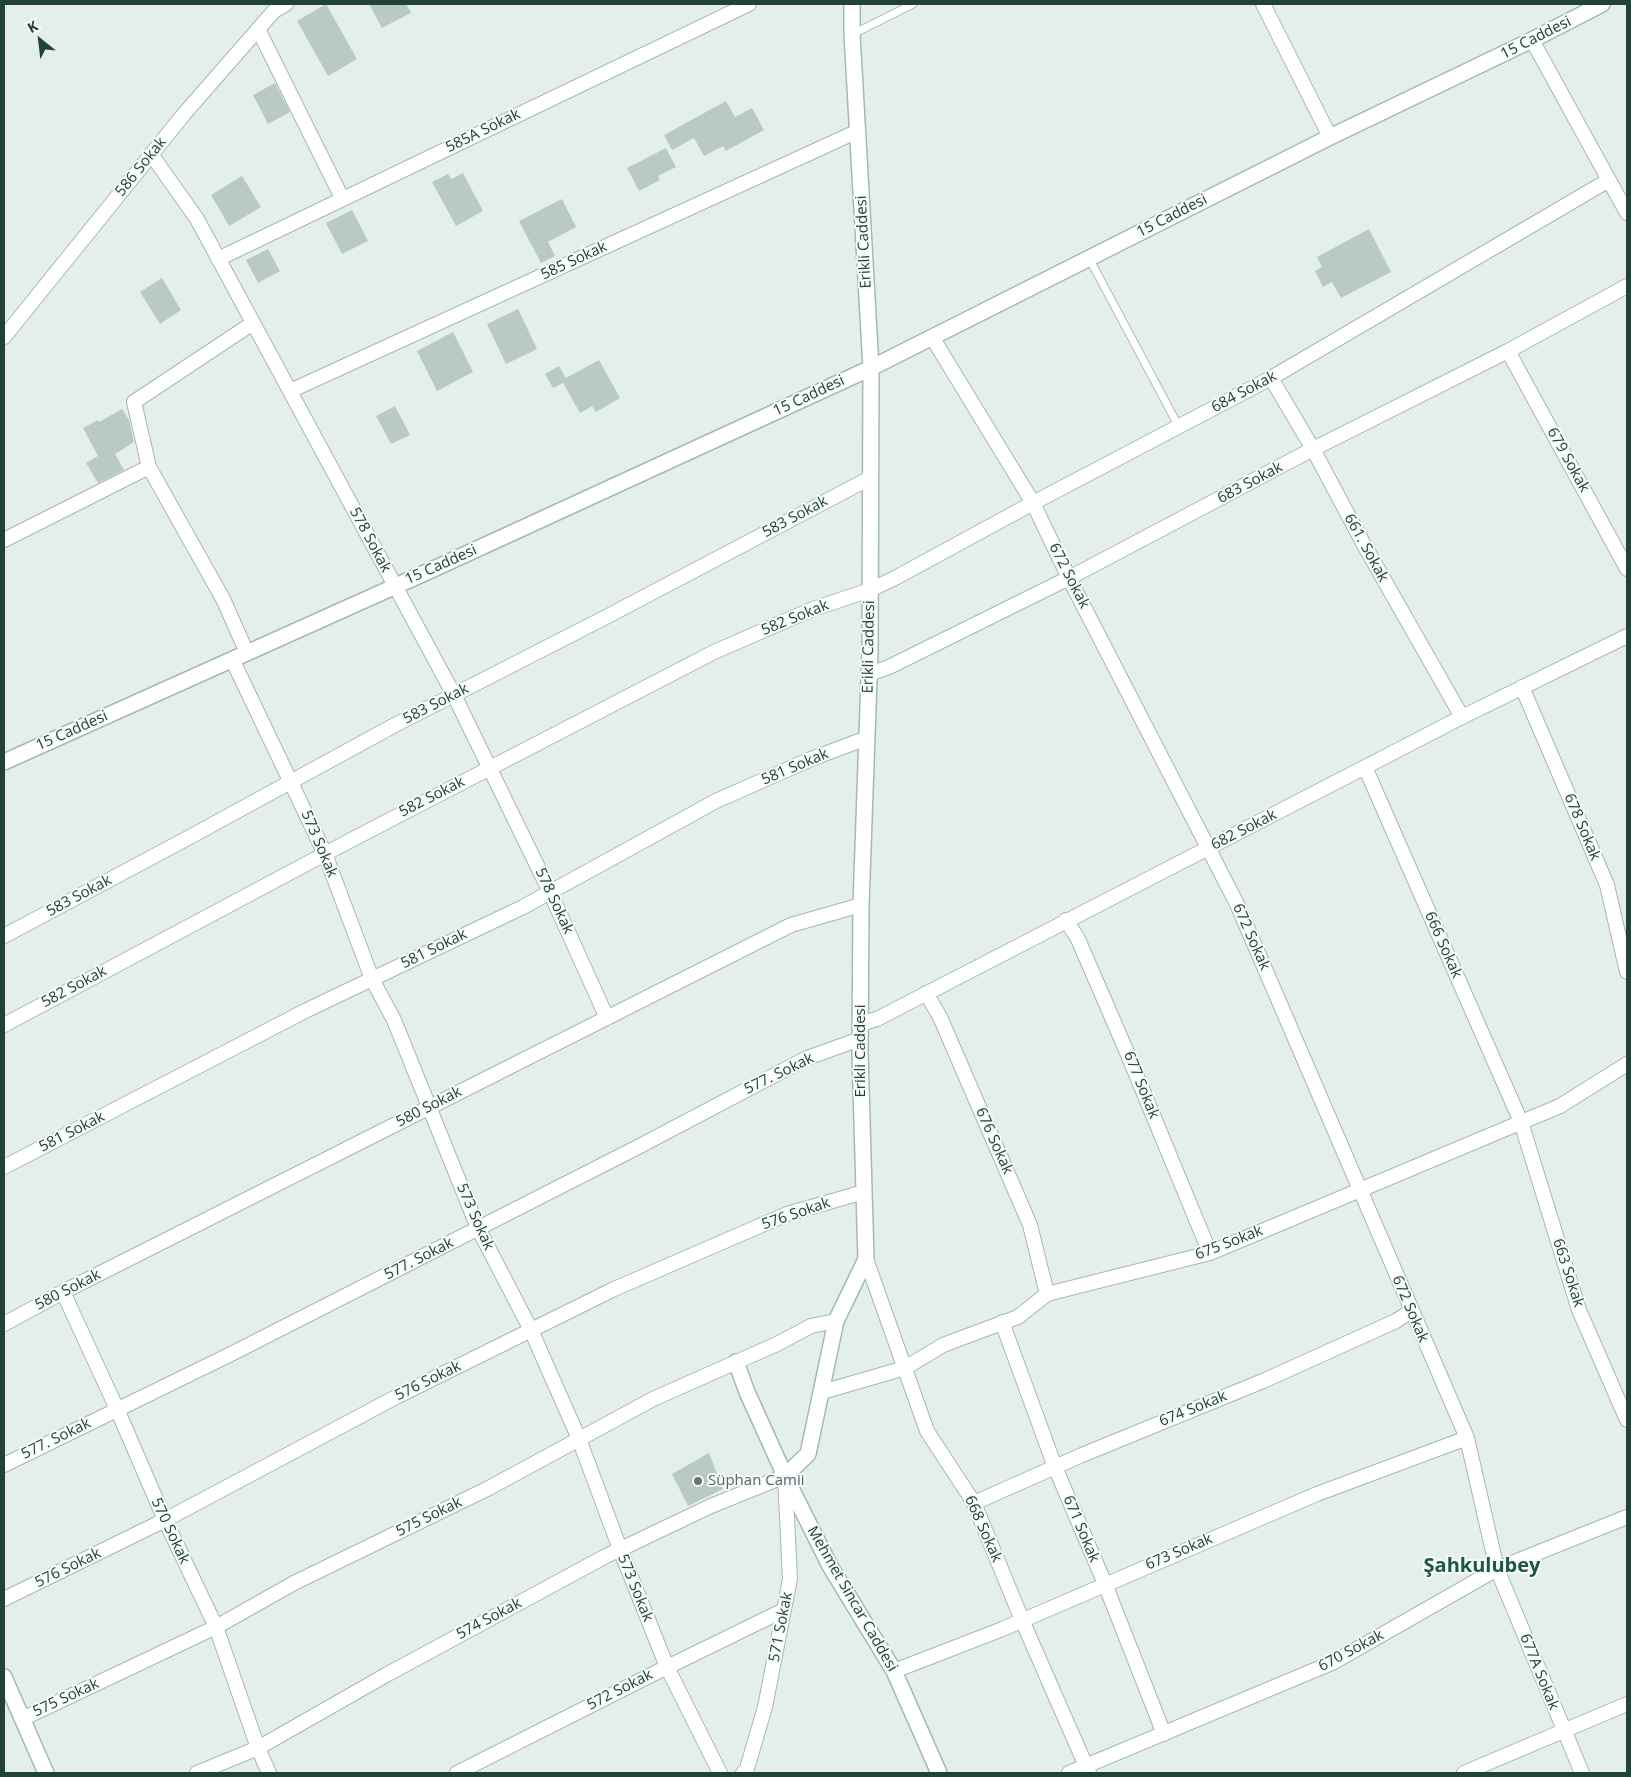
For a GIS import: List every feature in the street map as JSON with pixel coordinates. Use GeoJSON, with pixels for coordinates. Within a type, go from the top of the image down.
{"type":"FeatureCollection","features":[{"type":"Feature","properties":{"kind":"street","name":"586 Sokak"},"geometry":{"type":"LineString","coordinates":[[4,337],[184,114],[274,11],[286,4]]}},
{"type":"Feature","properties":{"kind":"street","name":"585A Sokak"},"geometry":{"type":"LineString","coordinates":[[218,258],[749,4]]}},
{"type":"Feature","properties":{"kind":"street","name":"Erikli Caddesi"},"geometry":{"type":"LineString","coordinates":[[852,4],[852,34],[871,368],[869,674],[861,905],[860,1032],[866,1259]]}},
{"type":"Feature","properties":{"kind":"street"},"geometry":{"type":"LineString","coordinates":[[1263,4],[1330,137]]}},
{"type":"Feature","properties":{"kind":"street","name":"15 Caddesi"},"geometry":{"type":"LineString","coordinates":[[4,762],[395,586],[871,368],[1330,137],[1532,40],[1602,4]]}},
{"type":"Feature","properties":{"kind":"street"},"geometry":{"type":"LineString","coordinates":[[258,29],[342,198]]}},
{"type":"Feature","properties":{"kind":"street"},"geometry":{"type":"LineString","coordinates":[[1532,40],[1627,213]]}},
{"type":"Feature","properties":{"kind":"street","name":"585 Sokak"},"geometry":{"type":"LineString","coordinates":[[290,391],[858,131]]}},
{"type":"Feature","properties":{"kind":"street","name":"578 Sokak"},"geometry":{"type":"LineString","coordinates":[[151,154],[197,219],[454,695],[550,892],[607,1018]]}},
{"type":"Feature","properties":{"kind":"street","name":"684 Sokak"},"geometry":{"type":"LineString","coordinates":[[870,590],[1271,378],[1609,180]]}},
{"type":"Feature","properties":{"kind":"street","name":"683 Sokak"},"geometry":{"type":"LineString","coordinates":[[869,674],[889,667],[1069,578],[1313,449],[1508,351],[1627,286]]}},
{"type":"Feature","properties":{"kind":"street"},"geometry":{"type":"LineString","coordinates":[[247,653],[223,599],[150,467],[134,402],[253,323]]}},
{"type":"Feature","properties":{"kind":"street","name":"672 Sokak"},"geometry":{"type":"LineString","coordinates":[[932,337],[1033,503],[1069,578],[1237,904],[1467,1438],[1497,1569]]}},
{"type":"Feature","properties":{"kind":"street","name":"679 Sokak"},"geometry":{"type":"LineString","coordinates":[[1508,351],[1627,569]]}},
{"type":"Feature","properties":{"kind":"street","name":"661. Sokak"},"geometry":{"type":"LineString","coordinates":[[1271,378],[1313,449],[1363,544],[1462,717]]}},
{"type":"Feature","properties":{"kind":"street"},"geometry":{"type":"LineString","coordinates":[[4,540],[150,467]]}},
{"type":"Feature","properties":{"kind":"street","name":"583 Sokak"},"geometry":{"type":"LineString","coordinates":[[4,936],[393,726],[870,478]]}},
{"type":"Feature","properties":{"kind":"street","name":"582 Sokak"},"geometry":{"type":"LineString","coordinates":[[4,1025],[324,854],[714,652],[813,609],[870,590]]}},
{"type":"Feature","properties":{"kind":"street","name":"682 Sokak"},"geometry":{"type":"LineString","coordinates":[[860,1032],[877,1019],[1066,920],[1208,849],[1462,717],[1627,636]]}},
{"type":"Feature","properties":{"kind":"street","name":"573 Sokak"},"geometry":{"type":"LineString","coordinates":[[232,659],[324,854],[372,979],[394,1020],[478,1228],[531,1330],[579,1439],[667,1667],[720,1773]]}},
{"type":"Feature","properties":{"kind":"street","name":"678 Sokak"},"geometry":{"type":"LineString","coordinates":[[1522,687],[1607,885],[1627,972]]}},
{"type":"Feature","properties":{"kind":"street","name":"581 Sokak"},"geometry":{"type":"LineString","coordinates":[[4,1167],[307,1010],[522,907],[716,801],[811,759],[867,738]]}},
{"type":"Feature","properties":{"kind":"street","name":"666 Sokak"},"geometry":{"type":"LineString","coordinates":[[1366,767],[1521,1122]]}},
{"type":"Feature","properties":{"kind":"street","name":"580 Sokak"},"geometry":{"type":"LineString","coordinates":[[4,1324],[63,1292],[160,1245],[428,1107],[791,925],[861,905]]}},
{"type":"Feature","properties":{"kind":"street","name":"677 Sokak"},"geometry":{"type":"LineString","coordinates":[[1066,920],[1078,939],[1210,1253]]}},
{"type":"Feature","properties":{"kind":"street","name":"676 Sokak"},"geometry":{"type":"LineString","coordinates":[[926,993],[940,1017],[1030,1225],[1047,1294]]}},
{"type":"Feature","properties":{"kind":"street","name":"577. Sokak"},"geometry":{"type":"LineString","coordinates":[[4,1465],[229,1356],[860,1032]]}},
{"type":"Feature","properties":{"kind":"street","name":"675 Sokak"},"geometry":{"type":"LineString","coordinates":[[822,1392],[905,1368],[944,1345],[1018,1317],[1047,1294],[1210,1253],[1560,1106],[1627,1064]]}},
{"type":"Feature","properties":{"kind":"street","name":"663 Sokak"},"geometry":{"type":"LineString","coordinates":[[1521,1122],[1579,1310],[1627,1420]]}},
{"type":"Feature","properties":{"kind":"street","name":"576 Sokak"},"geometry":{"type":"LineString","coordinates":[[4,1599],[165,1520],[396,1397],[612,1290],[787,1214],[864,1192]]}},
{"type":"Feature","properties":{"kind":"street"},"geometry":{"type":"LineString","coordinates":[[785,1476],[808,1454],[836,1321],[866,1259]]}},
{"type":"Feature","properties":{"kind":"street","name":"668 Sokak"},"geometry":{"type":"LineString","coordinates":[[866,1259],[880,1293],[928,1431],[974,1503],[1087,1770]]}},
{"type":"Feature","properties":{"kind":"street","name":"570 Sokak"},"geometry":{"type":"LineString","coordinates":[[63,1292],[117,1409],[165,1520],[216,1627],[258,1748],[269,1773]]}},
{"type":"Feature","properties":{"kind":"street","name":"674 Sokak"},"geometry":{"type":"LineString","coordinates":[[974,1503],[1055,1467],[1262,1381],[1396,1321],[1411,1311]]}},
{"type":"Feature","properties":{"kind":"street","name":"575 Sokak"},"geometry":{"type":"LineString","coordinates":[[22,1719],[216,1627],[294,1583],[489,1488],[653,1399],[777,1344],[811,1326],[836,1321]]}},
{"type":"Feature","properties":{"kind":"street","name":"671 Sokak"},"geometry":{"type":"LineString","coordinates":[[1002,1322],[1055,1467],[1105,1584],[1164,1734]]}},
{"type":"Feature","properties":{"kind":"street","name":"Mehmet Sincar Caddesi"},"geometry":{"type":"LineString","coordinates":[[736,1362],[747,1392],[785,1476],[830,1566],[894,1671],[939,1773]]}},
{"type":"Feature","properties":{"kind":"street","name":"673 Sokak"},"geometry":{"type":"LineString","coordinates":[[894,1671],[1022,1620],[1317,1494],[1467,1438]]}},
{"type":"Feature","properties":{"kind":"street","name":"574 Sokak"},"geometry":{"type":"LineString","coordinates":[[198,1773],[258,1748],[386,1675],[620,1549],[711,1506],[785,1476]]}},
{"type":"Feature","properties":{"kind":"street","name":"571 Sokak"},"geometry":{"type":"LineString","coordinates":[[743,1773],[746,1772],[764,1707],[790,1579],[785,1476]]}},
{"type":"Feature","properties":{"kind":"street","name":"670 Sokak"},"geometry":{"type":"LineString","coordinates":[[1069,1773],[1087,1770],[1164,1734],[1334,1662],[1497,1569],[1627,1517]]}},
{"type":"Feature","properties":{"kind":"street","name":"677A Sokak"},"geometry":{"type":"LineString","coordinates":[[1497,1569],[1582,1773]]}},
{"type":"Feature","properties":{"kind":"street","name":"572 Sokak"},"geometry":{"type":"LineString","coordinates":[[458,1773],[784,1610]]}},
{"type":"Feature","properties":{"kind":"street"},"geometry":{"type":"LineString","coordinates":[[4,1677],[46,1773]]}},
{"type":"Feature","properties":{"kind":"street"},"geometry":{"type":"LineString","coordinates":[[1464,1773],[1627,1704]]}},
{"type":"Feature","properties":{"kind":"lane"},"geometry":{"type":"LineString","coordinates":[[852,34],[913,4]]}},
{"type":"Feature","properties":{"kind":"lane"},"geometry":{"type":"LineString","coordinates":[[1089,258],[1179,427]]}},
{"type":"Feature","properties":{"kind":"building"},"geometry":{"type":"Polygon","coordinates":[[[326,4],[357,59],[328,76],[297,21],[326,4]]]}},
{"type":"Feature","properties":{"kind":"building"},"geometry":{"type":"Polygon","coordinates":[[[369,4],[406,4],[411,13],[382,28],[369,4]]]}},
{"type":"Feature","properties":{"kind":"building"},"geometry":{"type":"Polygon","coordinates":[[[275,83],[290,112],[268,124],[253,95],[275,83]]]}},
{"type":"Feature","properties":{"kind":"building"},"geometry":{"type":"Polygon","coordinates":[[[726,101],[735,117],[752,108],[764,130],[726,151],[723,146],[704,156],[694,138],[672,150],[664,135],[726,101]]]}},
{"type":"Feature","properties":{"kind":"building"},"geometry":{"type":"Polygon","coordinates":[[[666,148],[676,167],[658,176],[660,180],[639,191],[627,168],[666,148]]]}},
{"type":"Feature","properties":{"kind":"building"},"geometry":{"type":"Polygon","coordinates":[[[463,173],[483,211],[456,226],[432,182],[448,174],[451,179],[463,173]]]}},
{"type":"Feature","properties":{"kind":"building"},"geometry":{"type":"Polygon","coordinates":[[[242,176],[261,207],[229,226],[211,195],[242,176]]]}},
{"type":"Feature","properties":{"kind":"building"},"geometry":{"type":"Polygon","coordinates":[[[562,199],[576,227],[548,242],[555,256],[541,263],[519,221],[562,199]]]}},
{"type":"Feature","properties":{"kind":"building"},"geometry":{"type":"Polygon","coordinates":[[[352,210],[368,241],[342,254],[326,223],[352,210]]]}},
{"type":"Feature","properties":{"kind":"building"},"geometry":{"type":"Polygon","coordinates":[[[1369,229],[1391,272],[1341,298],[1332,282],[1323,287],[1315,271],[1322,267],[1317,257],[1369,229]]]}},
{"type":"Feature","properties":{"kind":"building"},"geometry":{"type":"Polygon","coordinates":[[[268,249],[280,271],[258,283],[246,260],[268,249]]]}},
{"type":"Feature","properties":{"kind":"building"},"geometry":{"type":"Polygon","coordinates":[[[162,278],[181,310],[160,324],[140,292],[162,278]]]}},
{"type":"Feature","properties":{"kind":"building"},"geometry":{"type":"Polygon","coordinates":[[[518,309],[537,349],[506,364],[487,324],[518,309]]]}},
{"type":"Feature","properties":{"kind":"building"},"geometry":{"type":"Polygon","coordinates":[[[453,332],[473,372],[437,391],[417,351],[453,332]]]}},
{"type":"Feature","properties":{"kind":"building"},"geometry":{"type":"Polygon","coordinates":[[[599,360],[620,398],[596,412],[592,406],[580,413],[563,383],[553,388],[545,374],[559,366],[566,378],[599,360]]]}},
{"type":"Feature","properties":{"kind":"building"},"geometry":{"type":"Polygon","coordinates":[[[395,406],[410,435],[391,444],[376,416],[395,406]]]}},
{"type":"Feature","properties":{"kind":"building"},"geometry":{"type":"Polygon","coordinates":[[[122,409],[129,420],[134,442],[115,454],[124,470],[98,483],[86,463],[98,456],[83,428],[98,420],[99,422],[122,409]]]}},
{"type":"Feature","properties":{"kind":"building","name":"Süphan Camii"},"geometry":{"type":"Polygon","coordinates":[[[709,1453],[723,1489],[688,1506],[672,1474],[709,1453]]]}},
{"type":"Feature","properties":{"kind":"place","name":"Süphan Camii"},"geometry":{"type":"Point","coordinates":[698,1481]}},
{"type":"Feature","properties":{"kind":"district","name":"Şahkulubey"},"geometry":{"type":"Point","coordinates":[1482,1566]}}]}
